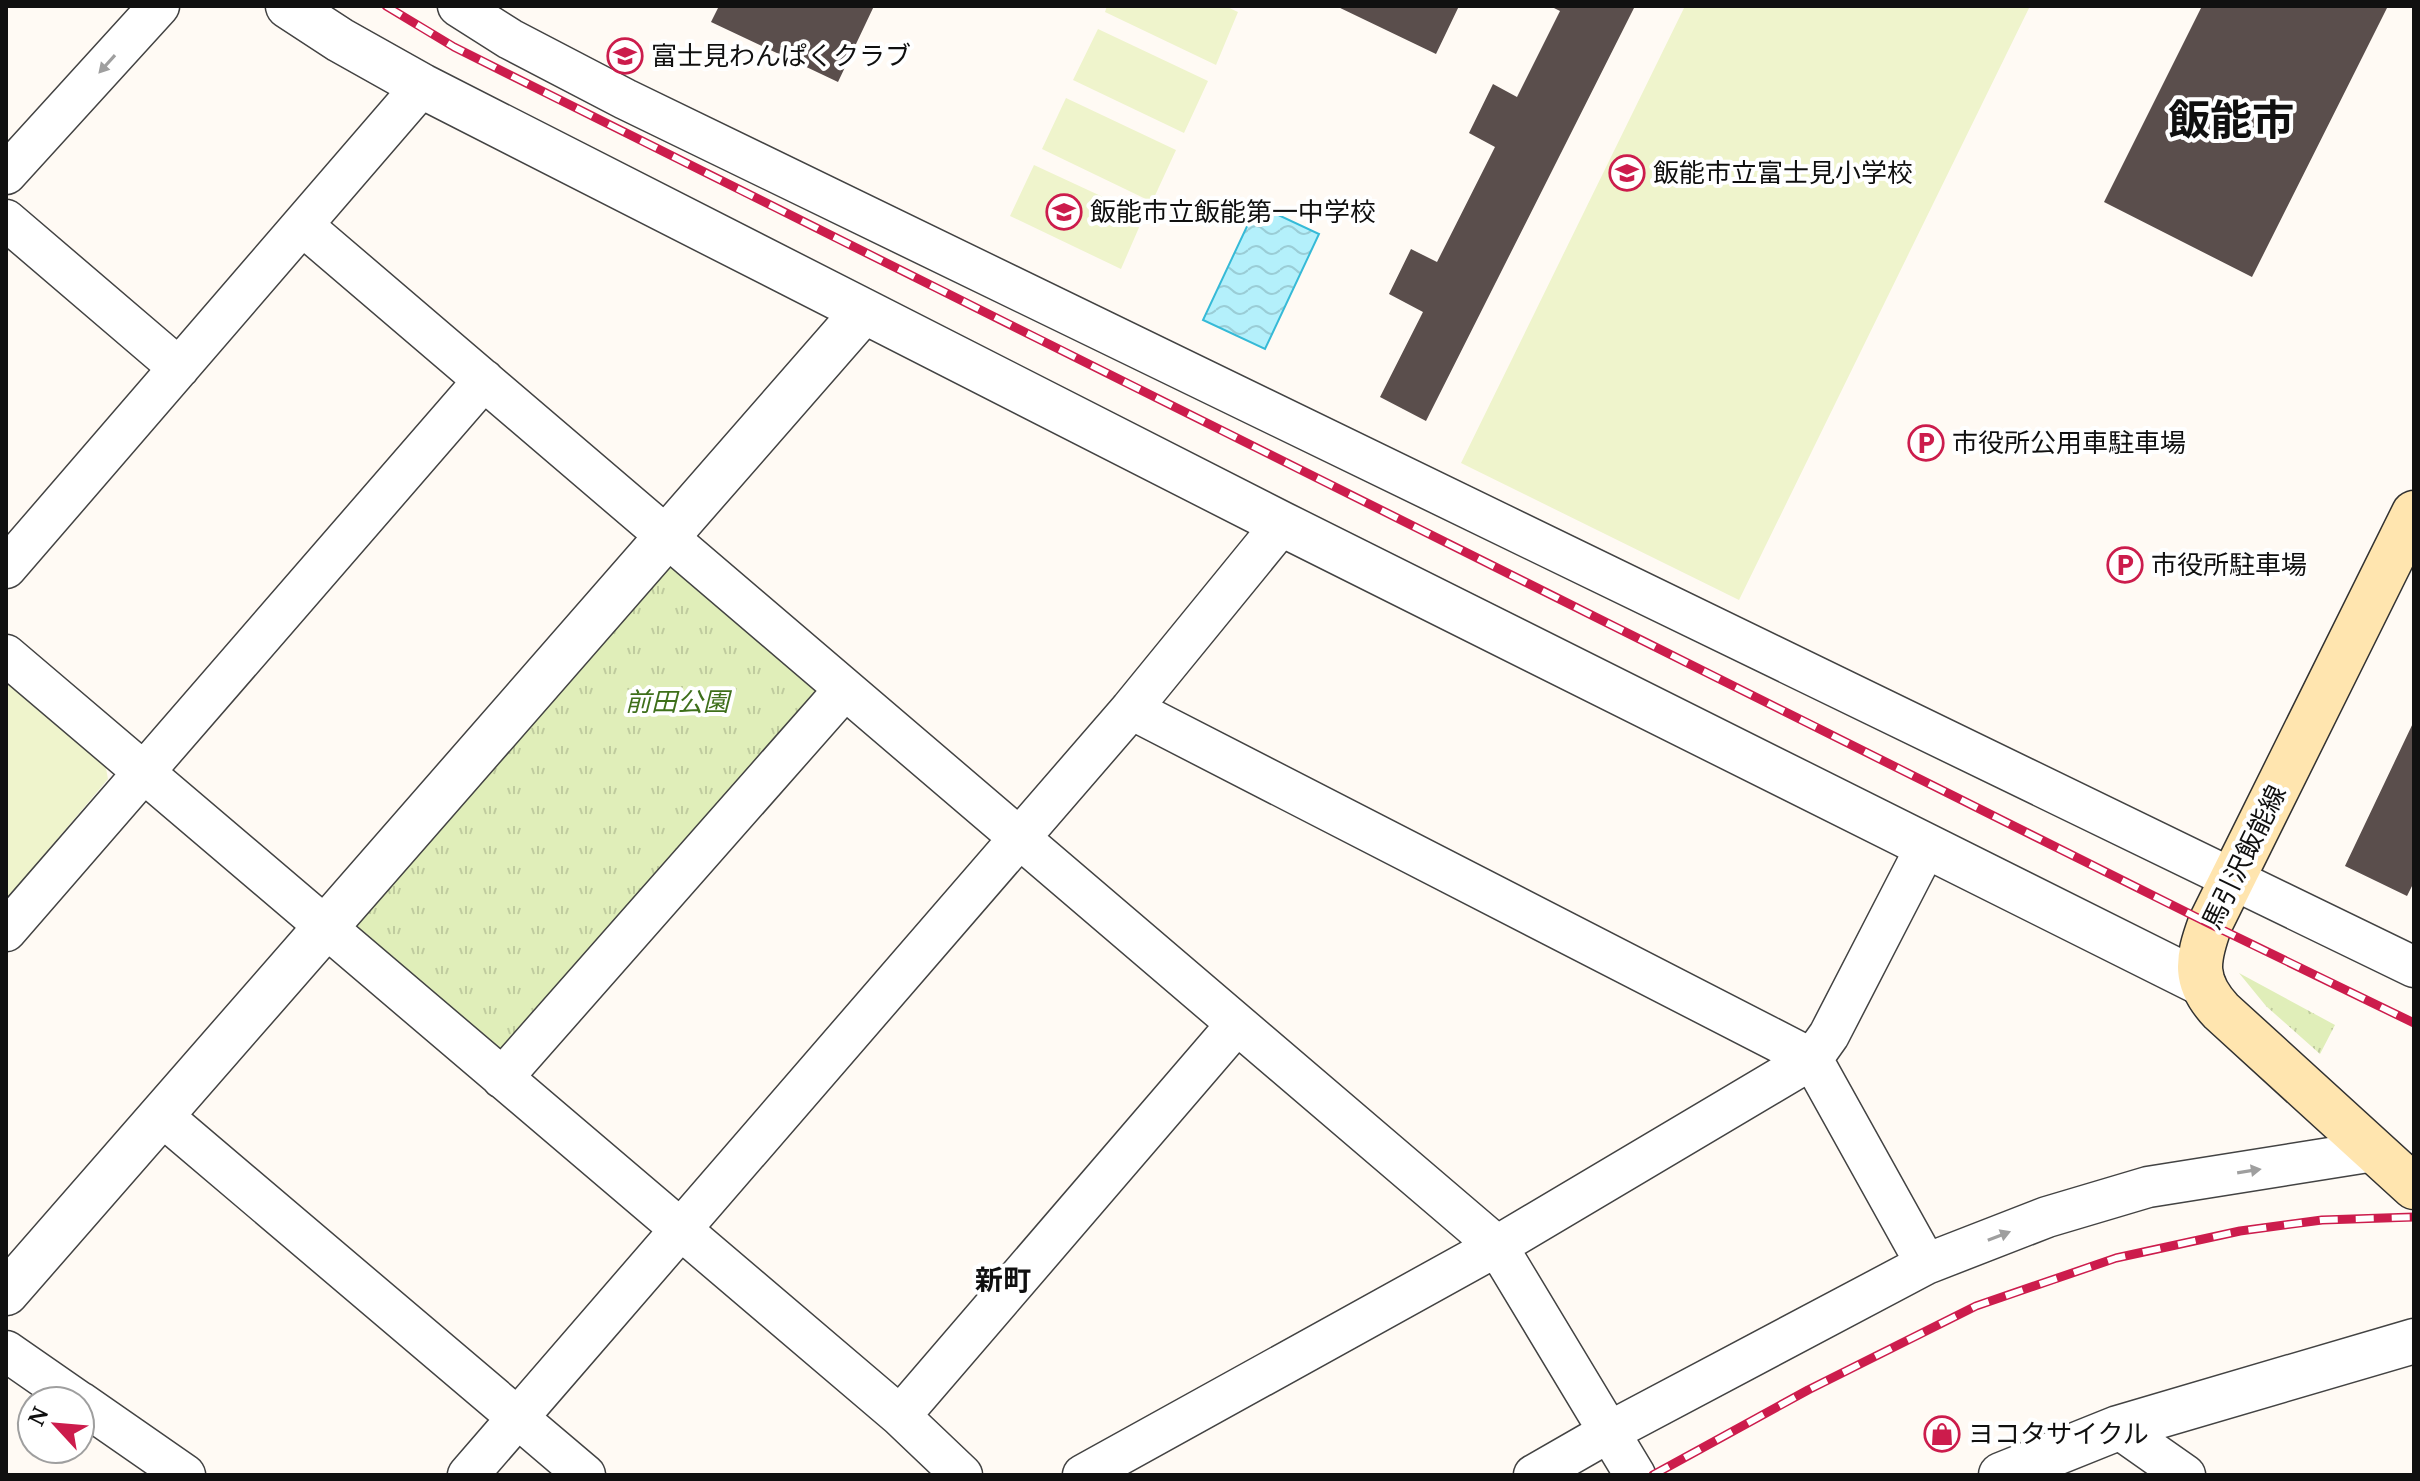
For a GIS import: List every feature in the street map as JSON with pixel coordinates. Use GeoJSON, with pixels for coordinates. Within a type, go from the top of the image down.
{"type":"FeatureCollection","features":[{"type":"Feature","properties":{"kind":"main road","name":"馬引沢飯能線"},"geometry":{"type":"LineString","coordinates":[[2203,984],[2199,967],[2200,951],[2210,924],[2414,513]]}},
{"type":"Feature","properties":{"kind":"main road"},"geometry":{"type":"LineString","coordinates":[[2203,984],[2208,997],[2221,1011],[2414,1187]]}},
{"type":"Feature","properties":{"kind":"street"},"geometry":{"type":"LineString","coordinates":[[6,174],[159,6]]}},
{"type":"Feature","properties":{"kind":"street"},"geometry":{"type":"LineString","coordinates":[[288,6],[340,40],[422,86],[1282,524],[2203,984]]}},
{"type":"Feature","properties":{"kind":"street"},"geometry":{"type":"LineString","coordinates":[[458,6],[510,39],[625,99],[2414,967]]}},
{"type":"Feature","properties":{"kind":"street"},"geometry":{"type":"LineString","coordinates":[[6,568],[422,86]]}},
{"type":"Feature","properties":{"kind":"street"},"geometry":{"type":"LineString","coordinates":[[6,220],[179,368]]}},
{"type":"Feature","properties":{"kind":"street"},"geometry":{"type":"LineString","coordinates":[[302,225],[1497,1246],[1635,1475]]}},
{"type":"Feature","properties":{"kind":"street"},"geometry":{"type":"LineString","coordinates":[[6,1293],[864,311]]}},
{"type":"Feature","properties":{"kind":"street"},"geometry":{"type":"LineString","coordinates":[[6,931],[484,380]]}},
{"type":"Feature","properties":{"kind":"street"},"geometry":{"type":"LineString","coordinates":[[468,1475],[1131,709],[1282,524]]}},
{"type":"Feature","properties":{"kind":"street"},"geometry":{"type":"LineString","coordinates":[[6,655],[900,1416],[962,1475]]}},
{"type":"Feature","properties":{"kind":"street"},"geometry":{"type":"LineString","coordinates":[[502,1078],[845,689]]}},
{"type":"Feature","properties":{"kind":"street"},"geometry":{"type":"LineString","coordinates":[[1131,709],[1812,1059],[1926,1264]]}},
{"type":"Feature","properties":{"kind":"street"},"geometry":{"type":"LineString","coordinates":[[1083,1475],[1497,1246],[1812,1059],[1829,1035],[1927,845]]}},
{"type":"Feature","properties":{"kind":"street"},"geometry":{"type":"LineString","coordinates":[[900,1416],[1237,1024]]}},
{"type":"Feature","properties":{"kind":"street"},"geometry":{"type":"LineString","coordinates":[[161,1115],[585,1475]]}},
{"type":"Feature","properties":{"kind":"street"},"geometry":{"type":"LineString","coordinates":[[1534,1475],[1926,1264],[2047,1217],[2148,1187],[2374,1151]]}},
{"type":"Feature","properties":{"kind":"street"},"geometry":{"type":"LineString","coordinates":[[2001,1475],[2118,1428],[2414,1341]]}},
{"type":"Feature","properties":{"kind":"street"},"geometry":{"type":"LineString","coordinates":[[6,1351],[55,1385]]}},
{"type":"Feature","properties":{"kind":"street"},"geometry":{"type":"LineString","coordinates":[[96,1414],[185,1475]]}},
{"type":"Feature","properties":{"kind":"street"},"geometry":{"type":"LineString","coordinates":[[2118,1428],[2185,1475]]}},
{"type":"Feature","properties":{"kind":"green space"},"geometry":{"type":"Polygon","coordinates":[[[1107,6],[1225,6],[1238,12],[1216,65],[1105,12],[1107,6]]]}},
{"type":"Feature","properties":{"kind":"green space"},"geometry":{"type":"Polygon","coordinates":[[[1685,6],[2030,6],[1739,600],[1461,463],[1685,6]]]}},
{"type":"Feature","properties":{"kind":"green space"},"geometry":{"type":"Polygon","coordinates":[[[1098,29],[1208,81],[1184,133],[1073,80],[1098,29]]]}},
{"type":"Feature","properties":{"kind":"green space"},"geometry":{"type":"Polygon","coordinates":[[[1066,98],[1176,150],[1152,202],[1042,149],[1066,98]]]}},
{"type":"Feature","properties":{"kind":"green space"},"geometry":{"type":"Polygon","coordinates":[[[1034,165],[1144,216],[1121,269],[1010,216],[1034,165]]]}},
{"type":"Feature","properties":{"kind":"green space","name":"前田公園"},"geometry":{"type":"Polygon","coordinates":[[[667,536],[845,689],[502,1078],[326,927],[667,536]]]}},
{"type":"Feature","properties":{"kind":"green space"},"geometry":{"type":"Polygon","coordinates":[[[6,671],[104,757],[108,779],[6,900],[6,671]]]}},
{"type":"Feature","properties":{"kind":"green space"},"geometry":{"type":"Polygon","coordinates":[[[2239,973],[2335,1025],[2320,1054],[2266,1006],[2239,973]]]}},
{"type":"Feature","properties":{"kind":"water"},"geometry":{"type":"Polygon","coordinates":[[[1257,205],[1319,234],[1265,349],[1203,320],[1257,205]]]}},
{"type":"Feature","properties":{"kind":"building"},"geometry":{"type":"Polygon","coordinates":[[[719,6],[874,6],[838,82],[711,22],[719,6]]]}},
{"type":"Feature","properties":{"kind":"building"},"geometry":{"type":"Polygon","coordinates":[[[1336,6],[1459,6],[1436,54],[1336,6]]]}},
{"type":"Feature","properties":{"kind":"building"},"geometry":{"type":"Polygon","coordinates":[[[1550,6],[1635,6],[1426,421],[1380,397],[1423,312],[1389,294],[1411,249],[1437,262],[1495,147],[1469,133],[1493,84],[1517,97],[1560,11],[1550,6]]]}},
{"type":"Feature","properties":{"kind":"building"},"geometry":{"type":"Polygon","coordinates":[[[2202,6],[2388,6],[2252,277],[2104,202],[2202,6]]]}},
{"type":"Feature","properties":{"kind":"building"},"geometry":{"type":"Polygon","coordinates":[[[2414,721],[2414,882],[2407,896],[2345,866],[2414,721]]]}},
{"type":"Feature","properties":{"kind":"railway"},"geometry":{"type":"LineString","coordinates":[[386,6],[454,47],[2414,1023]]}},
{"type":"Feature","properties":{"kind":"railway"},"geometry":{"type":"LineString","coordinates":[[1653,1475],[1808,1390],[1976,1306],[2116,1258],[2240,1231],[2322,1220],[2414,1217]]}},
{"type":"Feature","properties":{"kind":"place","name":"富士見わんぱくクラブ"},"geometry":{"type":"Point","coordinates":[625,56]}},
{"type":"Feature","properties":{"kind":"place","name":"飯能市立富士見小学校"},"geometry":{"type":"Point","coordinates":[1627,173]}},
{"type":"Feature","properties":{"kind":"place","name":"飯能市立飯能第一中学校"},"geometry":{"type":"Point","coordinates":[1064,212]}},
{"type":"Feature","properties":{"kind":"place","name":"市役所公用車駐車場"},"geometry":{"type":"Point","coordinates":[1926,443]}},
{"type":"Feature","properties":{"kind":"place","name":"市役所駐車場"},"geometry":{"type":"Point","coordinates":[2125,565]}},
{"type":"Feature","properties":{"kind":"place","name":"ヨコタサイクル"},"geometry":{"type":"Point","coordinates":[1942,1434]}},
{"type":"Feature","properties":{"kind":"district","name":"飯能市"},"geometry":{"type":"Point","coordinates":[2231,120]}},
{"type":"Feature","properties":{"kind":"district","name":"新町"},"geometry":{"type":"Point","coordinates":[1003,1280]}}]}
